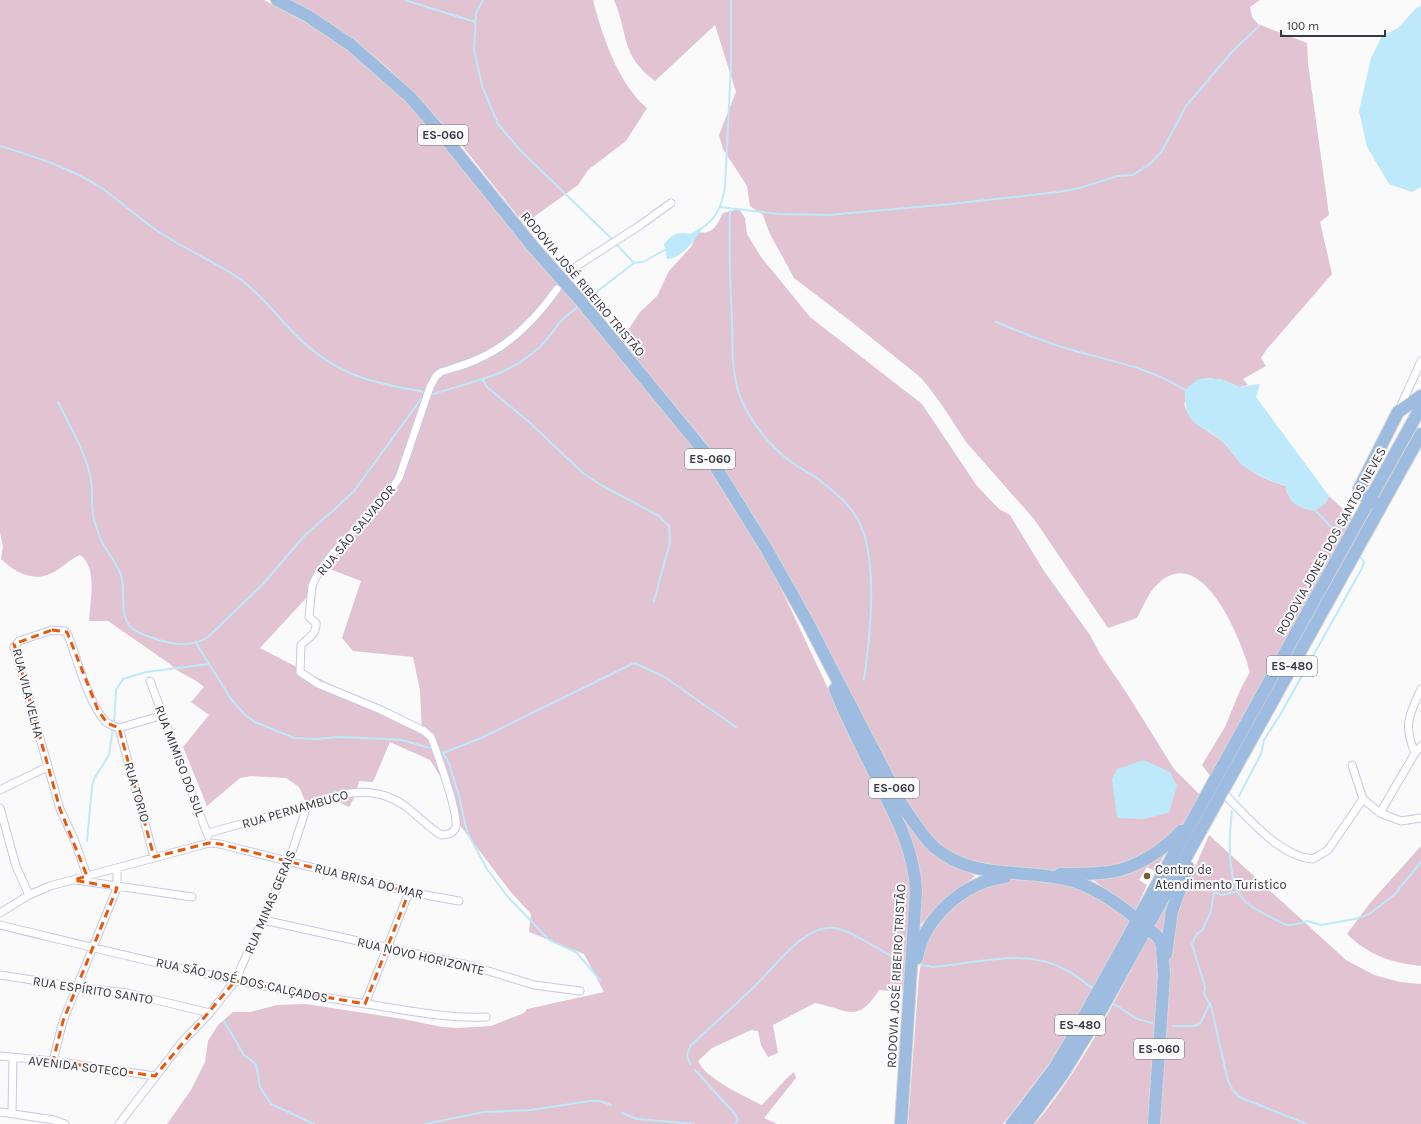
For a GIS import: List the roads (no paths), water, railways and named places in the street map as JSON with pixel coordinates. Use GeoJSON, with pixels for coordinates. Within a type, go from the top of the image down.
{"type":"FeatureCollection","features":[{"type":"Feature","properties":{"kind":"main road","name":"RODOVIA JOSÉ RIBEIRO TRISTÃO"},"geometry":{"type":"LineString","coordinates":[[277,0],[308,16],[351,45],[389,77],[437,128],[529,242],[580,300],[712,461],[766,548],[814,634],[902,805],[933,846],[953,860],[974,869],[992,872],[1035,874],[1085,885],[1100,893],[1159,938],[1162,946],[1164,975],[1154,1124]]}},
{"type":"Feature","properties":{"kind":"main road"},"geometry":{"type":"LineString","coordinates":[[1374,503],[1359,489],[1398,412],[1421,396]]}},
{"type":"Feature","properties":{"kind":"main road","name":"RODOVIA JONES DOS SANTOS NEVES"},"geometry":{"type":"LineString","coordinates":[[1012,1124],[1024,1111],[1057,1063],[1204,826],[1374,503],[1421,407]]}},
{"type":"Feature","properties":{"kind":"main road","name":"RODOVIA JONES DOS SANTOS NEVES"},"geometry":{"type":"LineString","coordinates":[[1026,1124],[1066,1068],[1142,924],[1195,816],[1374,503],[1421,434]]}},
{"type":"Feature","properties":{"kind":"main road","name":"RODOVIA JOSÉ RIBEIRO TRISTÃO"},"geometry":{"type":"LineString","coordinates":[[814,634],[840,702],[892,810],[907,843],[914,864],[916,891],[901,1124]]}},
{"type":"Feature","properties":{"kind":"main road"},"geometry":{"type":"LineString","coordinates":[[909,999],[919,946],[928,928],[946,906],[968,890],[996,878],[1035,874],[1110,872],[1120,869],[1138,862],[1163,848],[1195,816]]}},
{"type":"Feature","properties":{"kind":"main road"},"geometry":{"type":"LineString","coordinates":[[1164,975],[1168,929],[1172,911],[1204,826]]}},
{"type":"Feature","properties":{"kind":"street"},"geometry":{"type":"LineString","coordinates":[[569,271],[671,204]]}},
{"type":"Feature","properties":{"kind":"street","name":"RUA SÃO SALVADOR"},"geometry":{"type":"LineString","coordinates":[[441,835],[449,834],[454,831],[456,825],[451,801],[431,737],[424,731],[380,710],[318,684],[303,675],[300,671],[301,645],[312,636],[316,626],[316,623],[309,617],[312,586],[327,562],[385,498],[398,478],[430,387],[438,374],[480,359],[505,343],[538,313],[557,289]]}},
{"type":"Feature","properties":{"kind":"street"},"geometry":{"type":"LineString","coordinates":[[1398,412],[1421,361]]}},
{"type":"Feature","properties":{"kind":"street","name":"RUA VILA VELHA"},"geometry":{"type":"LineString","coordinates":[[87,876],[74,839],[60,809],[47,767],[14,647],[16,642],[52,630],[67,632],[86,684],[98,710],[107,722],[119,728]]}},
{"type":"Feature","properties":{"kind":"street","name":"RUA MIMISO DO SUL"},"geometry":{"type":"LineString","coordinates":[[150,680],[208,833],[209,843]]}},
{"type":"Feature","properties":{"kind":"street"},"geometry":{"type":"LineString","coordinates":[[1415,753],[1408,733],[1407,722],[1421,689]]}},
{"type":"Feature","properties":{"kind":"street"},"geometry":{"type":"LineString","coordinates":[[119,728],[163,715]]}},
{"type":"Feature","properties":{"kind":"street","name":"RUA TORIO"},"geometry":{"type":"LineString","coordinates":[[119,728],[154,857]]}},
{"type":"Feature","properties":{"kind":"street"},"geometry":{"type":"LineString","coordinates":[[1380,812],[1415,753],[1421,746]]}},
{"type":"Feature","properties":{"kind":"street"},"geometry":{"type":"LineString","coordinates":[[1352,765],[1363,799],[1380,812],[1401,821],[1421,818]]}},
{"type":"Feature","properties":{"kind":"street"},"geometry":{"type":"LineString","coordinates":[[0,790],[47,767]]}},
{"type":"Feature","properties":{"kind":"street","name":"RUA PERNAMBUCO"},"geometry":{"type":"LineString","coordinates":[[208,833],[352,792],[374,793],[392,798],[404,805],[441,835]]}},
{"type":"Feature","properties":{"kind":"street"},"geometry":{"type":"LineString","coordinates":[[1222,792],[1270,838],[1285,850],[1299,857],[1313,859],[1328,850],[1363,799]]}},
{"type":"Feature","properties":{"kind":"street","name":"RUA MINAS GERAIS"},"geometry":{"type":"LineString","coordinates":[[119,1124],[182,1042],[210,1013],[235,981],[289,861],[307,806]]}},
{"type":"Feature","properties":{"kind":"street"},"geometry":{"type":"LineString","coordinates":[[0,808],[16,866],[29,895]]}},
{"type":"Feature","properties":{"kind":"street"},"geometry":{"type":"LineString","coordinates":[[0,913],[29,895],[50,886],[209,843]]}},
{"type":"Feature","properties":{"kind":"street","name":"RUA BRISA DO MAR"},"geometry":{"type":"LineString","coordinates":[[209,843],[289,861],[409,892],[459,901]]}},
{"type":"Feature","properties":{"kind":"street"},"geometry":{"type":"LineString","coordinates":[[53,1061],[59,1032],[117,888],[117,868]]}},
{"type":"Feature","properties":{"kind":"street"},"geometry":{"type":"LineString","coordinates":[[74,880],[117,888],[192,897]]}},
{"type":"Feature","properties":{"kind":"street"},"geometry":{"type":"LineString","coordinates":[[365,1004],[409,892]]}},
{"type":"Feature","properties":{"kind":"street","name":"RUA NOVO HORIZONTE"},"geometry":{"type":"LineString","coordinates":[[263,920],[472,966],[534,985],[580,991]]}},
{"type":"Feature","properties":{"kind":"street","name":"RUA SÃO JOSÉ DOS CALÇADOS"},"geometry":{"type":"LineString","coordinates":[[0,925],[235,981],[365,1004],[462,1018],[486,1017]]}},
{"type":"Feature","properties":{"kind":"street","name":"RUA ESPÍRITO SANTO"},"geometry":{"type":"LineString","coordinates":[[0,975],[77,988],[127,993],[210,1013]]}},
{"type":"Feature","properties":{"kind":"street","name":"AVENIDA SOTECO"},"geometry":{"type":"LineString","coordinates":[[0,1056],[53,1061],[155,1076]]}},
{"type":"Feature","properties":{"kind":"street"},"geometry":{"type":"LineString","coordinates":[[12,1112],[13,1058]]}},
{"type":"Feature","properties":{"kind":"street"},"geometry":{"type":"LineString","coordinates":[[0,1112],[12,1112],[66,1124]]}},
{"type":"Feature","properties":{"kind":"water"},"geometry":{"type":"Polygon","coordinates":[[[1421,6],[1421,187],[1412,192],[1389,184],[1367,147],[1359,111],[1371,58],[1382,36],[1398,28],[1416,8],[1421,6]]]}},
{"type":"Feature","properties":{"kind":"water"},"geometry":{"type":"Polygon","coordinates":[[[701,229],[701,231],[687,249],[678,256],[667,259],[664,244],[670,238],[678,233],[690,234],[701,229]]]}},
{"type":"Feature","properties":{"kind":"water"},"geometry":{"type":"Polygon","coordinates":[[[1207,378],[1224,380],[1239,387],[1260,384],[1256,397],[1329,496],[1325,504],[1314,511],[1295,504],[1289,497],[1286,486],[1261,476],[1244,466],[1224,443],[1191,419],[1187,412],[1185,403],[1185,390],[1198,379],[1207,378]]]}},
{"type":"Feature","properties":{"kind":"water"},"geometry":{"type":"Polygon","coordinates":[[[1144,760],[1170,772],[1177,786],[1169,813],[1143,819],[1117,818],[1112,779],[1117,769],[1144,760]]]}},
{"type":"Feature","properties":{"kind":"waterway"},"geometry":{"type":"LineString","coordinates":[[405,0],[475,22]]}},
{"type":"Feature","properties":{"kind":"waterway"},"geometry":{"type":"LineString","coordinates":[[483,0],[476,13],[474,50],[482,86],[498,124],[520,150],[613,240]]}},
{"type":"Feature","properties":{"kind":"waterway"},"geometry":{"type":"LineString","coordinates":[[699,230],[714,217],[720,206],[725,187],[731,66],[731,0]]}},
{"type":"Feature","properties":{"kind":"waterway"},"geometry":{"type":"LineString","coordinates":[[720,207],[779,214],[828,215],[951,204],[1058,192],[1080,188],[1117,176],[1133,175],[1150,164],[1162,151],[1186,106],[1232,52],[1259,26]]}},
{"type":"Feature","properties":{"kind":"waterway"},"geometry":{"type":"LineString","coordinates":[[0,146],[66,169],[103,189],[156,230],[221,267],[247,284],[304,343],[335,366],[368,380],[405,389],[426,392]]}},
{"type":"Feature","properties":{"kind":"waterway"},"geometry":{"type":"LineString","coordinates":[[730,208],[733,363],[736,384],[748,413],[770,443],[790,461],[811,474],[839,496],[853,512],[862,528],[867,548],[871,593],[871,617],[864,680]]}},
{"type":"Feature","properties":{"kind":"waterway"},"geometry":{"type":"LineString","coordinates":[[616,244],[634,263]]}},
{"type":"Feature","properties":{"kind":"waterway"},"geometry":{"type":"LineString","coordinates":[[586,300],[634,263],[643,262],[668,248]]}},
{"type":"Feature","properties":{"kind":"waterway"},"geometry":{"type":"LineString","coordinates":[[430,393],[434,394],[487,378],[523,360],[539,348],[561,321],[580,305]]}},
{"type":"Feature","properties":{"kind":"waterway"},"geometry":{"type":"LineString","coordinates":[[996,322],[1062,347],[1126,364],[1157,375],[1186,391]]}},
{"type":"Feature","properties":{"kind":"waterway"},"geometry":{"type":"LineString","coordinates":[[483,380],[487,387],[529,422],[583,473],[601,485],[659,516],[669,526],[670,542],[654,601]]}},
{"type":"Feature","properties":{"kind":"waterway"},"geometry":{"type":"LineString","coordinates":[[58,402],[87,465],[92,486],[92,509],[94,520],[102,543],[121,575],[124,614],[129,625],[141,634],[165,642],[186,644],[201,641],[208,637],[263,584],[305,535],[354,491],[424,395]]}},
{"type":"Feature","properties":{"kind":"waterway"},"geometry":{"type":"LineString","coordinates":[[1315,510],[1339,535]]}},
{"type":"Feature","properties":{"kind":"waterway"},"geometry":{"type":"LineString","coordinates":[[1239,796],[1261,754],[1264,740],[1280,715],[1361,570],[1364,562],[1361,558]]}},
{"type":"Feature","properties":{"kind":"waterway"},"geometry":{"type":"LineString","coordinates":[[196,643],[231,699],[245,715],[255,722],[294,738],[316,739],[338,737],[389,739],[401,740],[434,749]]}},
{"type":"Feature","properties":{"kind":"waterway"},"geometry":{"type":"LineString","coordinates":[[443,753],[481,738],[634,663],[663,676],[736,727]]}},
{"type":"Feature","properties":{"kind":"waterway"},"geometry":{"type":"LineString","coordinates":[[114,724],[116,690],[123,679],[146,672],[209,664]]}},
{"type":"Feature","properties":{"kind":"waterway"},"geometry":{"type":"LineString","coordinates":[[87,841],[92,787],[94,779],[109,755],[113,728]]}},
{"type":"Feature","properties":{"kind":"waterway"},"geometry":{"type":"LineString","coordinates":[[438,750],[443,753],[449,763],[459,796],[467,832],[487,869],[507,896],[549,940],[576,952],[600,980]]}},
{"type":"Feature","properties":{"kind":"waterway"},"geometry":{"type":"LineString","coordinates":[[1232,811],[1230,860],[1235,885],[1240,895],[1247,903],[1286,925],[1293,925],[1308,921],[1321,925],[1355,919],[1369,914],[1394,895],[1421,862]]}},
{"type":"Feature","properties":{"kind":"waterway"},"geometry":{"type":"LineString","coordinates":[[1238,891],[1222,895],[1214,892],[1211,911],[1203,929],[1196,935],[1192,944],[1205,987],[1204,994],[1211,1006],[1228,1081],[1239,1097],[1307,1124]]}},
{"type":"Feature","properties":{"kind":"waterway"},"geometry":{"type":"LineString","coordinates":[[690,1064],[687,1056],[690,1046],[755,986],[790,949],[812,933],[823,929],[834,928],[842,930],[860,938],[905,963]]}},
{"type":"Feature","properties":{"kind":"waterway"},"geometry":{"type":"LineString","coordinates":[[921,965],[933,967],[1000,959],[1033,959],[1049,962],[1064,969],[1095,990]]}},
{"type":"Feature","properties":{"kind":"waterway"},"geometry":{"type":"LineString","coordinates":[[1111,1002],[1137,1019],[1152,1023]]}},
{"type":"Feature","properties":{"kind":"waterway"},"geometry":{"type":"LineString","coordinates":[[1173,1026],[1193,1026],[1200,1024],[1210,1003]]}},
{"type":"Feature","properties":{"kind":"waterway"},"geometry":{"type":"LineString","coordinates":[[224,1021],[244,1055],[256,1064],[260,1087],[271,1104],[314,1124]]}},
{"type":"Feature","properties":{"kind":"waterway"},"geometry":{"type":"LineString","coordinates":[[695,1070],[735,1114],[738,1120],[735,1124]]}},
{"type":"Feature","properties":{"kind":"waterway"},"geometry":{"type":"LineString","coordinates":[[425,1124],[484,1112],[531,1110],[590,1101],[600,1101],[611,1105]]}},
{"type":"Feature","properties":{"kind":"waterway"},"geometry":{"type":"LineString","coordinates":[[622,1113],[637,1119],[694,1124]]}},
{"type":"Feature","properties":{"kind":"place","name":"Centro de Atendimento Turistico"},"geometry":{"type":"Point","coordinates":[1147,876]}}]}
